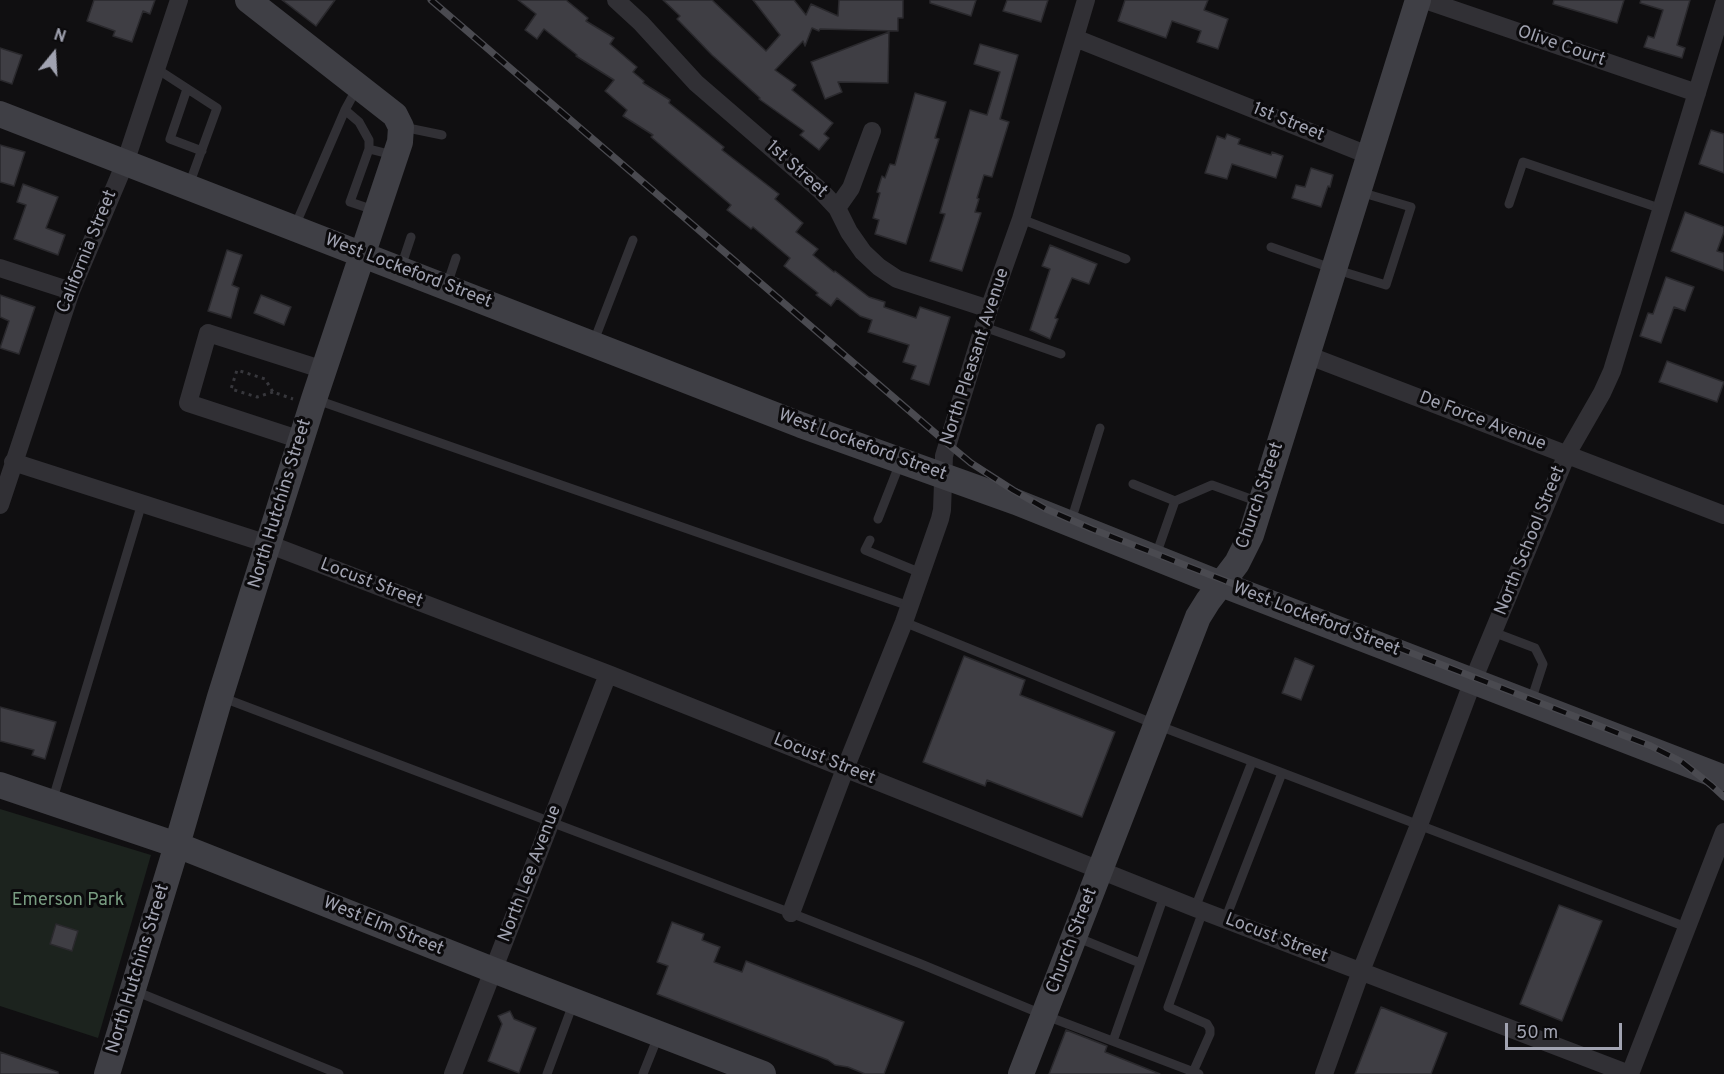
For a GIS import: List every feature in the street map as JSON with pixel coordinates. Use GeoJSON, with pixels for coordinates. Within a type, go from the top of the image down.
{"type":"FeatureCollection","features":[{"type":"Feature","properties":{"kind":"street","name":"California Street"},"geometry":{"type":"LineString","coordinates":[[0,505],[8,466],[71,291],[125,163],[180,0]]}},
{"type":"Feature","properties":{"kind":"street"},"geometry":{"type":"LineString","coordinates":[[248,0],[395,115],[400,127]]}},
{"type":"Feature","properties":{"kind":"street","name":"1st Street"},"geometry":{"type":"LineString","coordinates":[[616,0],[641,23],[696,83],[821,191],[837,208],[849,232],[863,252],[879,267],[897,279],[989,309]]}},
{"type":"Feature","properties":{"kind":"street","name":"North Pleasant Avenue"},"geometry":{"type":"LineString","coordinates":[[791,913],[906,614],[940,519],[944,456],[989,309],[1021,219],[1086,0]]}},
{"type":"Feature","properties":{"kind":"street","name":"Church Street"},"geometry":{"type":"LineString","coordinates":[[1021,1074],[1198,617],[1237,563],[1247,544],[1418,0]]}},
{"type":"Feature","properties":{"kind":"street","name":"Olive Court"},"geometry":{"type":"LineString","coordinates":[[1425,0],[1697,93]]}},
{"type":"Feature","properties":{"kind":"street","name":"North School Street"},"geometry":{"type":"LineString","coordinates":[[1324,1074],[1361,971],[1493,632],[1567,454],[1612,371],[1724,4]]}},
{"type":"Feature","properties":{"kind":"street","name":"1st Street"},"geometry":{"type":"LineString","coordinates":[[1075,38],[1368,155]]}},
{"type":"Feature","properties":{"kind":"street","name":"West Lockeford Street"},"geometry":{"type":"LineString","coordinates":[[0,114],[801,425],[1016,502],[1221,584],[1724,778]]}},
{"type":"Feature","properties":{"kind":"street","name":"North Hutchins Street"},"geometry":{"type":"LineString","coordinates":[[107,1074],[268,544],[396,156],[400,142],[400,127]]}},
{"type":"Feature","properties":{"kind":"street"},"geometry":{"type":"LineString","coordinates":[[837,208],[851,188],[872,131]]}},
{"type":"Feature","properties":{"kind":"street"},"geometry":{"type":"LineString","coordinates":[[0,268],[71,291]]}},
{"type":"Feature","properties":{"kind":"street"},"geometry":{"type":"LineString","coordinates":[[301,440],[188,403],[208,333],[324,370]]}},
{"type":"Feature","properties":{"kind":"street","name":"De Force Avenue"},"geometry":{"type":"LineString","coordinates":[[1307,355],[1724,515]]}},
{"type":"Feature","properties":{"kind":"street","name":"Locust Street"},"geometry":{"type":"LineString","coordinates":[[8,466],[142,504],[268,544],[608,674],[1225,920],[1629,1074]]}},
{"type":"Feature","properties":{"kind":"street","name":"North Lee Avenue"},"geometry":{"type":"LineString","coordinates":[[453,1074],[608,674]]}},
{"type":"Feature","properties":{"kind":"street","name":"West Elm Street"},"geometry":{"type":"LineString","coordinates":[[0,785],[177,845],[764,1074]]}},
{"type":"Feature","properties":{"kind":"street"},"geometry":{"type":"LineString","coordinates":[[1629,1074],[1724,832]]}},
{"type":"Feature","properties":{"kind":"lane"},"geometry":{"type":"LineString","coordinates":[[157,69],[218,108],[188,187]]}},
{"type":"Feature","properties":{"kind":"lane"},"geometry":{"type":"LineString","coordinates":[[294,228],[345,110],[358,86]]}},
{"type":"Feature","properties":{"kind":"lane"},"geometry":{"type":"LineString","coordinates":[[187,89],[170,139],[202,151]]}},
{"type":"Feature","properties":{"kind":"lane"},"geometry":{"type":"LineString","coordinates":[[345,110],[359,122],[369,140],[369,149],[350,202],[378,211]]}},
{"type":"Feature","properties":{"kind":"lane"},"geometry":{"type":"LineString","coordinates":[[400,127],[442,135]]}},
{"type":"Feature","properties":{"kind":"lane"},"geometry":{"type":"LineString","coordinates":[[369,149],[396,156]]}},
{"type":"Feature","properties":{"kind":"lane"},"geometry":{"type":"LineString","coordinates":[[1509,204],[1523,162],[1662,209]]}},
{"type":"Feature","properties":{"kind":"lane"},"geometry":{"type":"LineString","coordinates":[[1271,247],[1386,285],[1411,207],[1358,191]]}},
{"type":"Feature","properties":{"kind":"lane"},"geometry":{"type":"LineString","coordinates":[[1021,219],[1126,259]]}},
{"type":"Feature","properties":{"kind":"lane"},"geometry":{"type":"LineString","coordinates":[[400,269],[411,237]]}},
{"type":"Feature","properties":{"kind":"lane"},"geometry":{"type":"LineString","coordinates":[[593,343],[633,240]]}},
{"type":"Feature","properties":{"kind":"lane"},"geometry":{"type":"LineString","coordinates":[[447,287],[456,258]]}},
{"type":"Feature","properties":{"kind":"lane"},"geometry":{"type":"LineString","coordinates":[[984,327],[1061,354]]}},
{"type":"Feature","properties":{"kind":"lane"},"geometry":{"type":"LineString","coordinates":[[313,402],[906,614],[1157,725],[1686,927]]}},
{"type":"Feature","properties":{"kind":"lane"},"geometry":{"type":"LineString","coordinates":[[1071,524],[1100,428]]}},
{"type":"Feature","properties":{"kind":"lane"},"geometry":{"type":"LineString","coordinates":[[878,519],[901,461]]}},
{"type":"Feature","properties":{"kind":"lane"},"geometry":{"type":"LineString","coordinates":[[1133,484],[1175,501]]}},
{"type":"Feature","properties":{"kind":"lane"},"geometry":{"type":"LineString","coordinates":[[1155,557],[1175,501],[1212,484],[1261,502]]}},
{"type":"Feature","properties":{"kind":"lane"},"geometry":{"type":"LineString","coordinates":[[52,802],[142,504]]}},
{"type":"Feature","properties":{"kind":"lane"},"geometry":{"type":"LineString","coordinates":[[870,540],[865,550],[921,573]]}},
{"type":"Feature","properties":{"kind":"lane"},"geometry":{"type":"LineString","coordinates":[[1493,632],[1535,648],[1542,664],[1530,704]]}},
{"type":"Feature","properties":{"kind":"lane"},"geometry":{"type":"LineString","coordinates":[[220,697],[791,913],[1044,1015],[1196,1073],[1210,1029],[1207,1024],[1168,1007],[1199,909],[1252,762]]}},
{"type":"Feature","properties":{"kind":"lane"},"geometry":{"type":"LineString","coordinates":[[1225,920],[1281,773]]}},
{"type":"Feature","properties":{"kind":"lane"},"geometry":{"type":"LineString","coordinates":[[1113,1041],[1164,896]]}},
{"type":"Feature","properties":{"kind":"lane"},"geometry":{"type":"LineString","coordinates":[[1075,937],[1140,963]]}},
{"type":"Feature","properties":{"kind":"lane"},"geometry":{"type":"LineString","coordinates":[[133,990],[339,1074]]}},
{"type":"Feature","properties":{"kind":"lane"},"geometry":{"type":"LineString","coordinates":[[548,1074],[574,1001]]}},
{"type":"Feature","properties":{"kind":"lane"},"geometry":{"type":"LineString","coordinates":[[643,1074],[659,1034]]}},
{"type":"Feature","properties":{"kind":"path"},"geometry":{"type":"LineString","coordinates":[[273,392],[265,380],[237,370],[231,389],[257,397],[273,392],[313,402]]}},
{"type":"Feature","properties":{"kind":"green space","name":"Emerson Park"},"geometry":{"type":"Polygon","coordinates":[[[0,809],[151,855],[98,1038],[0,1006],[0,809]]]}},
{"type":"Feature","properties":{"kind":"building"},"geometry":{"type":"Polygon","coordinates":[[[94,0],[155,0],[150,14],[143,11],[132,42],[113,36],[115,31],[87,21],[94,0]]]}},
{"type":"Feature","properties":{"kind":"building"},"geometry":{"type":"Polygon","coordinates":[[[282,0],[335,0],[316,26],[282,0]]]}},
{"type":"Feature","properties":{"kind":"building"},"geometry":{"type":"Polygon","coordinates":[[[518,0],[566,0],[588,18],[586,21],[614,38],[610,44],[637,67],[633,72],[644,81],[643,83],[670,100],[669,103],[724,147],[722,150],[779,194],[775,199],[803,223],[796,232],[818,249],[813,255],[834,272],[869,297],[885,302],[884,307],[916,318],[920,307],[950,317],[929,385],[911,379],[916,366],[903,362],[909,345],[868,332],[872,320],[860,316],[837,298],[831,306],[816,295],[818,293],[784,266],[790,258],[753,227],[751,229],[727,210],[731,205],[651,137],[653,135],[623,116],[627,110],[605,91],[614,80],[576,56],[544,29],[537,39],[525,30],[536,14],[518,0]]]}},
{"type":"Feature","properties":{"kind":"building"},"geometry":{"type":"Polygon","coordinates":[[[663,0],[712,0],[766,51],[780,35],[753,0],[794,0],[806,15],[811,4],[838,16],[839,0],[903,0],[903,18],[898,18],[898,31],[820,29],[819,31],[812,28],[805,46],[803,41],[775,70],[796,85],[792,90],[833,123],[824,134],[829,138],[819,150],[800,135],[804,131],[759,99],[712,55],[677,19],[680,16],[663,0]]]}},
{"type":"Feature","properties":{"kind":"building"},"geometry":{"type":"Polygon","coordinates":[[[930,0],[976,0],[971,16],[930,3],[930,0]]]}},
{"type":"Feature","properties":{"kind":"building"},"geometry":{"type":"Polygon","coordinates":[[[1007,0],[1048,0],[1041,22],[1003,11],[1007,0]]]}},
{"type":"Feature","properties":{"kind":"building"},"geometry":{"type":"Polygon","coordinates":[[[1125,0],[1208,0],[1204,10],[1228,19],[1218,49],[1197,42],[1201,31],[1172,21],[1166,38],[1118,21],[1125,0]]]}},
{"type":"Feature","properties":{"kind":"building"},"geometry":{"type":"Polygon","coordinates":[[[1554,0],[1624,0],[1617,23],[1553,4],[1554,0]]]}},
{"type":"Feature","properties":{"kind":"building"},"geometry":{"type":"Polygon","coordinates":[[[1641,0],[1690,0],[1677,45],[1685,48],[1682,58],[1644,47],[1648,36],[1654,38],[1663,10],[1640,3],[1641,0]]]}},
{"type":"Feature","properties":{"kind":"building"},"geometry":{"type":"Polygon","coordinates":[[[889,32],[888,83],[838,82],[842,92],[825,99],[811,62],[889,32]]]}},
{"type":"Feature","properties":{"kind":"building"},"geometry":{"type":"Polygon","coordinates":[[[980,44],[1018,55],[1000,119],[1009,122],[992,177],[984,175],[975,212],[981,213],[962,271],[930,261],[945,214],[940,213],[970,110],[987,115],[1000,72],[974,64],[980,44]]]}},
{"type":"Feature","properties":{"kind":"building"},"geometry":{"type":"Polygon","coordinates":[[[0,48],[22,55],[12,84],[0,80],[0,48]]]}},
{"type":"Feature","properties":{"kind":"building"},"geometry":{"type":"Polygon","coordinates":[[[915,93],[946,102],[935,138],[939,139],[906,244],[875,234],[879,220],[873,218],[882,176],[885,178],[890,164],[895,165],[915,93]]]}},
{"type":"Feature","properties":{"kind":"building"},"geometry":{"type":"Polygon","coordinates":[[[1711,130],[1724,134],[1724,173],[1699,164],[1711,130]]]}},
{"type":"Feature","properties":{"kind":"building"},"geometry":{"type":"Polygon","coordinates":[[[1227,134],[1240,139],[1238,144],[1271,155],[1272,152],[1283,156],[1276,178],[1232,164],[1227,179],[1205,173],[1217,136],[1225,139],[1227,134]]]}},
{"type":"Feature","properties":{"kind":"building"},"geometry":{"type":"Polygon","coordinates":[[[0,145],[25,152],[14,186],[0,182],[0,145]]]}},
{"type":"Feature","properties":{"kind":"building"},"geometry":{"type":"Polygon","coordinates":[[[1311,168],[1333,175],[1321,207],[1292,198],[1296,185],[1305,187],[1311,168]]]}},
{"type":"Feature","properties":{"kind":"building"},"geometry":{"type":"Polygon","coordinates":[[[23,184],[58,197],[46,228],[65,235],[58,255],[14,239],[26,205],[17,202],[23,184]]]}},
{"type":"Feature","properties":{"kind":"building"},"geometry":{"type":"Polygon","coordinates":[[[1685,212],[1724,227],[1717,251],[1724,253],[1724,271],[1671,251],[1685,212]]]}},
{"type":"Feature","properties":{"kind":"building"},"geometry":{"type":"Polygon","coordinates":[[[1050,245],[1097,264],[1089,284],[1072,278],[1055,318],[1058,319],[1050,339],[1030,330],[1050,269],[1042,266],[1050,245]]]}},
{"type":"Feature","properties":{"kind":"building"},"geometry":{"type":"Polygon","coordinates":[[[227,250],[242,255],[232,285],[239,288],[231,318],[208,311],[227,250]]]}},
{"type":"Feature","properties":{"kind":"building"},"geometry":{"type":"Polygon","coordinates":[[[1666,277],[1694,287],[1685,311],[1674,307],[1661,343],[1640,336],[1648,313],[1653,314],[1666,277]]]}},
{"type":"Feature","properties":{"kind":"building"},"geometry":{"type":"Polygon","coordinates":[[[0,295],[35,307],[19,354],[0,348],[9,321],[0,317],[0,295]]]}},
{"type":"Feature","properties":{"kind":"building"},"geometry":{"type":"Polygon","coordinates":[[[261,295],[291,307],[284,325],[254,313],[261,295]]]}},
{"type":"Feature","properties":{"kind":"building"},"geometry":{"type":"Polygon","coordinates":[[[1667,361],[1724,382],[1717,402],[1659,382],[1667,361]]]}},
{"type":"Feature","properties":{"kind":"building"},"geometry":{"type":"Polygon","coordinates":[[[964,656],[1025,680],[1020,695],[1115,732],[1082,817],[987,780],[985,786],[923,762],[964,656]]]}},
{"type":"Feature","properties":{"kind":"building"},"geometry":{"type":"Polygon","coordinates":[[[1295,658],[1314,666],[1301,700],[1282,693],[1295,658]]]}},
{"type":"Feature","properties":{"kind":"building"},"geometry":{"type":"Polygon","coordinates":[[[0,707],[56,722],[45,759],[32,755],[34,750],[0,741],[0,707]]]}},
{"type":"Feature","properties":{"kind":"building"},"geometry":{"type":"Polygon","coordinates":[[[1559,905],[1602,921],[1562,1021],[1520,1004],[1559,905]]]}},
{"type":"Feature","properties":{"kind":"building"},"geometry":{"type":"Polygon","coordinates":[[[672,922],[704,934],[702,940],[720,947],[714,962],[742,972],[746,961],[904,1022],[884,1074],[865,1074],[848,1067],[835,1065],[828,1060],[657,994],[668,966],[657,962],[672,922]]]}},
{"type":"Feature","properties":{"kind":"building"},"geometry":{"type":"Polygon","coordinates":[[[56,924],[78,931],[72,951],[50,944],[56,924]]]}},
{"type":"Feature","properties":{"kind":"building"},"geometry":{"type":"Polygon","coordinates":[[[1381,1007],[1447,1033],[1431,1074],[1355,1074],[1381,1007]]]}},
{"type":"Feature","properties":{"kind":"building"},"geometry":{"type":"Polygon","coordinates":[[[510,1011],[514,1019],[536,1028],[519,1073],[488,1061],[502,1024],[498,1016],[510,1011]]]}},
{"type":"Feature","properties":{"kind":"building"},"geometry":{"type":"Polygon","coordinates":[[[1066,1030],[1107,1046],[1105,1052],[1160,1074],[1049,1074],[1066,1030]]]}},
{"type":"Feature","properties":{"kind":"building"},"geometry":{"type":"Polygon","coordinates":[[[0,1052],[58,1072],[58,1074],[0,1074],[0,1052]]]}},
{"type":"Feature","properties":{"kind":"railway"},"geometry":{"type":"LineString","coordinates":[[431,0],[948,444],[971,463],[1013,490],[1046,509],[1092,529],[1651,746],[1682,762],[1724,797]]}}]}
